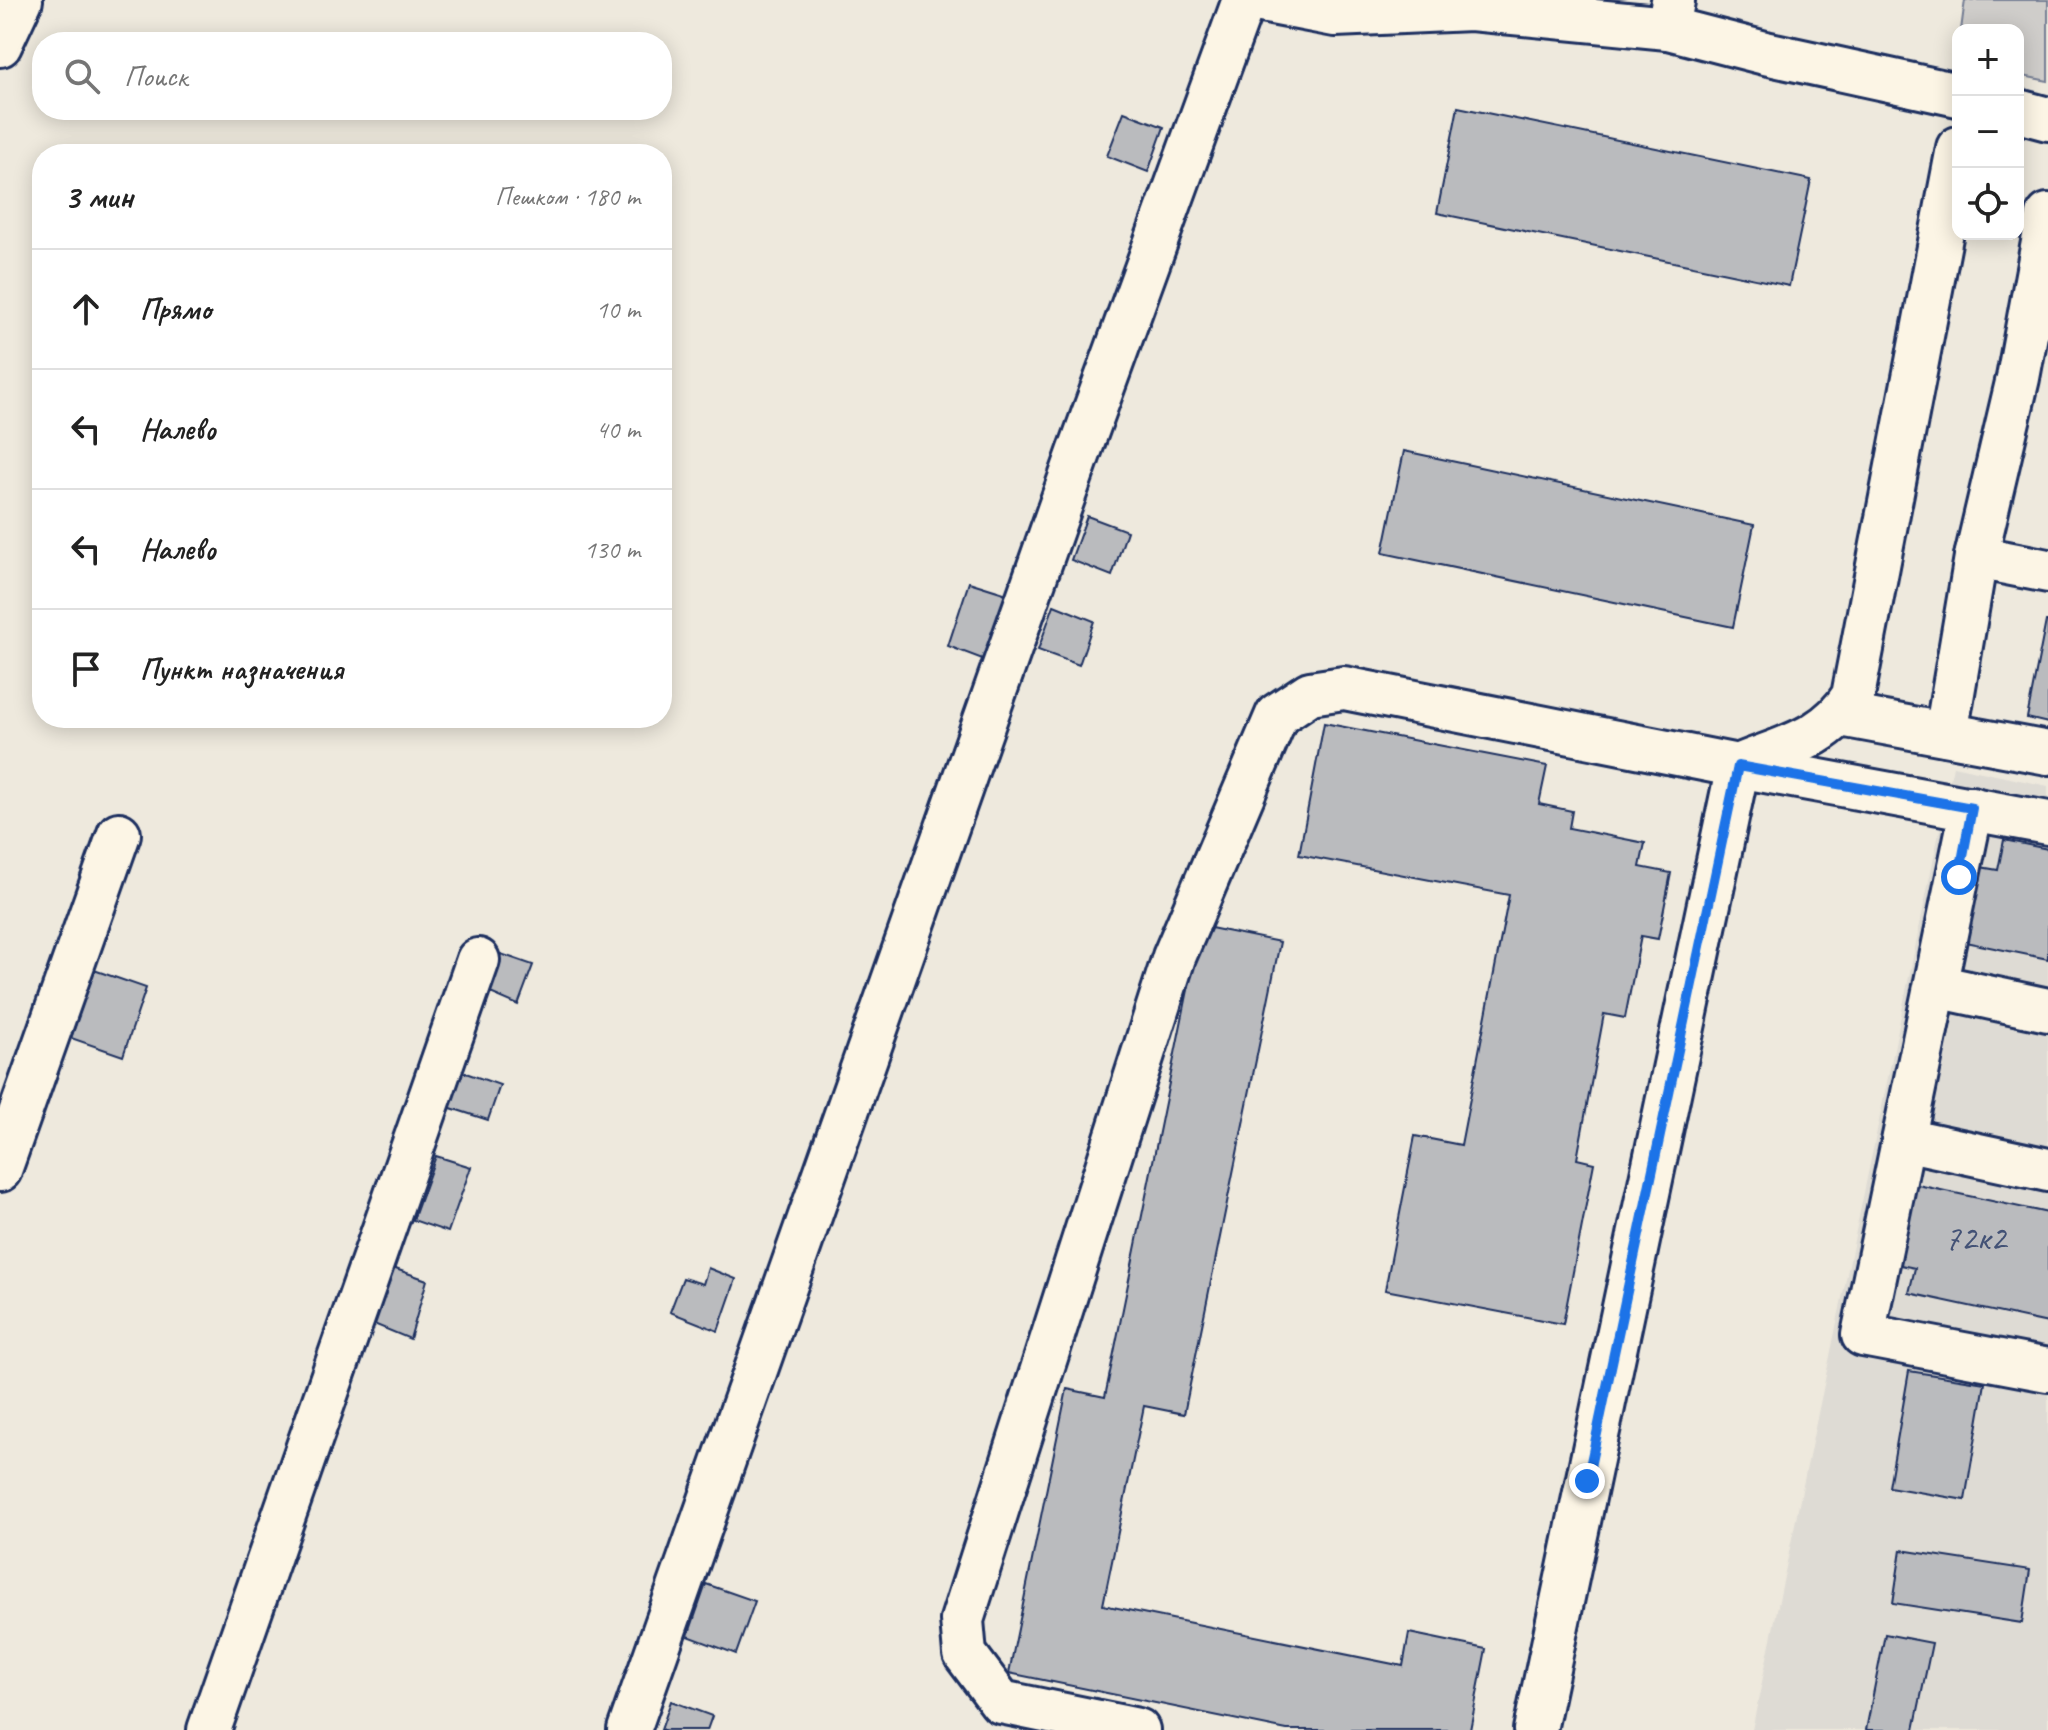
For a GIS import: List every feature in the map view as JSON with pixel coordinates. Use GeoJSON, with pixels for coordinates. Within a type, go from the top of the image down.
{"type":"FeatureCollection","features":[{"type":"Feature","properties":{"kind":"street"},"geometry":{"type":"LineString","coordinates":[[0,45],[21,0]]}},
{"type":"Feature","properties":{"kind":"street"},"geometry":{"type":"LineString","coordinates":[[629,1730],[1074,468],[1244,0]]}},
{"type":"Feature","properties":{"kind":"street"},"geometry":{"type":"LineString","coordinates":[[1256,0],[1335,15],[1471,9],[1671,14],[1765,53],[1952,94]]}},
{"type":"Feature","properties":{"kind":"street"},"geometry":{"type":"LineString","coordinates":[[2024,113],[2048,119]]}},
{"type":"Feature","properties":{"kind":"street"},"geometry":{"type":"LineString","coordinates":[[1738,766],[1822,732],[1841,715],[1853,696],[1954,168]]}},
{"type":"Feature","properties":{"kind":"street"},"geometry":{"type":"LineString","coordinates":[[1946,734],[1976,557],[2033,380],[2048,215]]}},
{"type":"Feature","properties":{"kind":"street"},"geometry":{"type":"LineString","coordinates":[[1976,557],[2048,571]]}},
{"type":"Feature","properties":{"kind":"street"},"geometry":{"type":"LineString","coordinates":[[1138,1730],[1001,1702],[965,1654],[962,1620],[1174,957],[1277,715],[1310,693],[1344,688],[1738,766],[2048,823]]}},
{"type":"Feature","properties":{"kind":"street"},"geometry":{"type":"LineString","coordinates":[[1841,715],[2048,753]]}},
{"type":"Feature","properties":{"kind":"street"},"geometry":{"type":"LineString","coordinates":[[1535,1730],[1738,766]]}},
{"type":"Feature","properties":{"kind":"street"},"geometry":{"type":"LineString","coordinates":[[1972,808],[1863,1335],[2048,1370]]}},
{"type":"Feature","properties":{"kind":"street"},"geometry":{"type":"LineString","coordinates":[[0,1170],[119,834]]}},
{"type":"Feature","properties":{"kind":"street"},"geometry":{"type":"LineString","coordinates":[[209,1730],[478,960]]}},
{"type":"Feature","properties":{"kind":"street"},"geometry":{"type":"LineString","coordinates":[[1936,986],[2048,1010]]}},
{"type":"Feature","properties":{"kind":"street"},"geometry":{"type":"LineString","coordinates":[[1904,1139],[2048,1170]]}},
{"type":"Feature","properties":{"kind":"shaded area"},"geometry":{"type":"Polygon","coordinates":[[[1965,0],[2048,0],[2048,81],[2024,76],[2024,24],[1962,24],[1965,0]]]}},
{"type":"Feature","properties":{"kind":"shaded area"},"geometry":{"type":"Polygon","coordinates":[[[1953,766],[2048,786],[2048,1730],[1752,1730],[1953,766]]]}},
{"type":"Feature","properties":{"kind":"building"},"geometry":{"type":"Polygon","coordinates":[[[1458,107],[1811,180],[1789,286],[1437,213],[1458,107]]]}},
{"type":"Feature","properties":{"kind":"building"},"geometry":{"type":"Polygon","coordinates":[[[1124,112],[1164,127],[1148,172],[1107,156],[1124,112]]]}},
{"type":"Feature","properties":{"kind":"building"},"geometry":{"type":"Polygon","coordinates":[[[1404,451],[1754,525],[1733,627],[1383,553],[1404,451]]]}},
{"type":"Feature","properties":{"kind":"building"},"geometry":{"type":"Polygon","coordinates":[[[1087,516],[1127,531],[1112,576],[1071,560],[1087,516]]]}},
{"type":"Feature","properties":{"kind":"building"},"geometry":{"type":"Polygon","coordinates":[[[969,582],[1007,594],[985,660],[948,646],[969,582]]]}},
{"type":"Feature","properties":{"kind":"building"},"geometry":{"type":"Polygon","coordinates":[[[1054,605],[1094,621],[1079,665],[1038,650],[1054,605]]]}},
{"type":"Feature","properties":{"kind":"building"},"geometry":{"type":"Polygon","coordinates":[[[2048,621],[2048,723],[2027,718],[2048,621]]]}},
{"type":"Feature","properties":{"kind":"building"},"geometry":{"type":"Polygon","coordinates":[[[1324,723],[1547,766],[1539,804],[1572,811],[1569,828],[1645,843],[1640,867],[1671,873],[1658,939],[1641,936],[1625,1018],[1604,1014],[1577,1159],[1594,1163],[1563,1324],[1385,1290],[1415,1136],[1461,1145],[1509,895],[1299,855],[1324,723]]]}},
{"type":"Feature","properties":{"kind":"building"},"geometry":{"type":"Polygon","coordinates":[[[2004,840],[2048,849],[2048,959],[1965,942],[1980,867],[1998,870],[2004,840]]]}},
{"type":"Feature","properties":{"kind":"building"},"geometry":{"type":"Polygon","coordinates":[[[1201,926],[1280,942],[1184,1414],[1144,1406],[1103,1605],[1403,1666],[1409,1633],[1486,1649],[1470,1730],[1287,1730],[1009,1673],[1067,1389],[1105,1397],[1201,926]]]}},
{"type":"Feature","properties":{"kind":"building"},"geometry":{"type":"Polygon","coordinates":[[[501,954],[533,965],[518,1005],[488,992],[501,954]]]}},
{"type":"Feature","properties":{"kind":"building"},"geometry":{"type":"Polygon","coordinates":[[[94,970],[146,988],[123,1056],[71,1038],[94,970]]]}},
{"type":"Feature","properties":{"kind":"building"},"geometry":{"type":"Polygon","coordinates":[[[460,1071],[500,1085],[488,1120],[448,1107],[460,1071]]]}},
{"type":"Feature","properties":{"kind":"building"},"geometry":{"type":"Polygon","coordinates":[[[436,1156],[471,1167],[448,1232],[413,1220],[436,1156]]]}},
{"type":"Feature","properties":{"kind":"building"},"geometry":{"type":"Polygon","coordinates":[[[1913,1184],[2048,1213],[2048,1323],[1909,1293],[1915,1268],[1896,1264],[1913,1184]]]}},
{"type":"Feature","properties":{"kind":"building"},"geometry":{"type":"Polygon","coordinates":[[[387,1266],[427,1280],[410,1339],[369,1322],[387,1266]]]}},
{"type":"Feature","properties":{"kind":"building"},"geometry":{"type":"Polygon","coordinates":[[[708,1268],[736,1279],[718,1331],[670,1312],[683,1278],[703,1284],[708,1268]]]}},
{"type":"Feature","properties":{"kind":"building"},"geometry":{"type":"Polygon","coordinates":[[[1909,1371],[1985,1383],[1965,1500],[1889,1487],[1909,1371]]]}},
{"type":"Feature","properties":{"kind":"building"},"geometry":{"type":"Polygon","coordinates":[[[1901,1550],[2030,1570],[2022,1623],[1893,1603],[1901,1550]]]}},
{"type":"Feature","properties":{"kind":"building"},"geometry":{"type":"Polygon","coordinates":[[[706,1584],[755,1601],[736,1654],[688,1636],[706,1584]]]}},
{"type":"Feature","properties":{"kind":"building"},"geometry":{"type":"Polygon","coordinates":[[[1885,1634],[1932,1643],[1914,1730],[1866,1730],[1885,1634]]]}},
{"type":"Feature","properties":{"kind":"building"},"geometry":{"type":"Polygon","coordinates":[[[671,1701],[712,1716],[707,1730],[661,1730],[671,1701]]]}},
{"type":"Feature","properties":{"kind":"route"},"geometry":{"type":"LineString","coordinates":[[1587,1481],[1738,766],[1972,808],[1959,877]]}}]}
